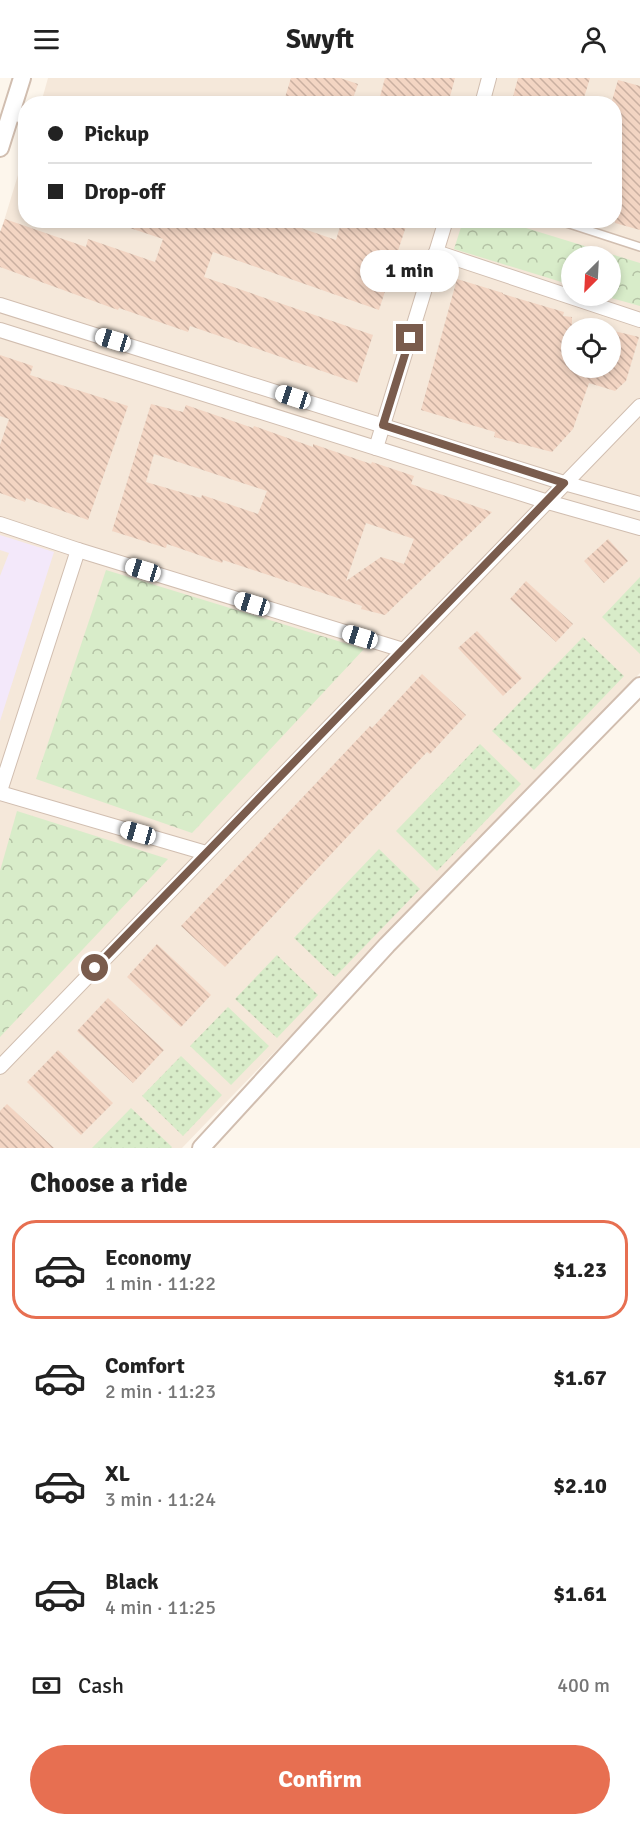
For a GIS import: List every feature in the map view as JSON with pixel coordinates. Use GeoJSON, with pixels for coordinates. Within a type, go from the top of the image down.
{"type":"FeatureCollection","features":[{"type":"Feature","properties":{"kind":"street"},"geometry":{"type":"LineString","coordinates":[[20,96],[22,78]]}},
{"type":"Feature","properties":{"kind":"street"},"geometry":{"type":"LineString","coordinates":[[484,96],[489,78]]}},
{"type":"Feature","properties":{"kind":"street"},"geometry":{"type":"LineString","coordinates":[[0,148],[18,115]]}},
{"type":"Feature","properties":{"kind":"street"},"geometry":{"type":"LineString","coordinates":[[376,448],[444,228]]}},
{"type":"Feature","properties":{"kind":"street"},"geometry":{"type":"LineString","coordinates":[[436,252],[640,320]]}},
{"type":"Feature","properties":{"kind":"street"},"geometry":{"type":"LineString","coordinates":[[0,305],[564,483],[640,504]]}},
{"type":"Feature","properties":{"kind":"street"},"geometry":{"type":"LineString","coordinates":[[0,330],[640,528]]}},
{"type":"Feature","properties":{"kind":"street"},"geometry":{"type":"LineString","coordinates":[[0,1067],[640,406]]}},
{"type":"Feature","properties":{"kind":"street"},"geometry":{"type":"LineString","coordinates":[[0,524],[404,651]]}},
{"type":"Feature","properties":{"kind":"street"},"geometry":{"type":"LineString","coordinates":[[78,550],[0,792],[206,853]]}},
{"type":"Feature","properties":{"kind":"street"},"geometry":{"type":"LineString","coordinates":[[201,1148],[387,945],[640,686]]}},
{"type":"Feature","properties":{"kind":"lane"},"geometry":{"type":"LineString","coordinates":[[582,228],[640,247]]}},
{"type":"Feature","properties":{"kind":"shaded area"},"geometry":{"type":"Polygon","coordinates":[[[48,78],[640,78],[640,673],[182,1148],[0,1148],[0,234],[18,175],[18,228],[622,228],[622,96],[43,96],[48,78]]]}},
{"type":"Feature","properties":{"kind":"shaded area"},"geometry":{"type":"Polygon","coordinates":[[[0,535],[54,552],[0,721],[0,576],[9,553],[0,550],[0,535]]]}},
{"type":"Feature","properties":{"kind":"green space"},"geometry":{"type":"Polygon","coordinates":[[[461,228],[526,228],[585,246],[561,246],[561,282],[454,249],[461,228]]]}},
{"type":"Feature","properties":{"kind":"green space"},"geometry":{"type":"Polygon","coordinates":[[[621,257],[640,263],[640,306],[621,301],[621,257]]]}},
{"type":"Feature","properties":{"kind":"green space"},"geometry":{"type":"Polygon","coordinates":[[[106,570],[364,649],[192,833],[36,779],[106,570]]]}},
{"type":"Feature","properties":{"kind":"green space"},"geometry":{"type":"Polygon","coordinates":[[[640,577],[640,654],[602,617],[640,577]]]}},
{"type":"Feature","properties":{"kind":"green space"},"geometry":{"type":"Polygon","coordinates":[[[583,637],[624,676],[534,770],[492,731],[583,637]]]}},
{"type":"Feature","properties":{"kind":"green space"},"geometry":{"type":"Polygon","coordinates":[[[480,744],[521,784],[437,871],[396,831],[480,744]]]}},
{"type":"Feature","properties":{"kind":"green space"},"geometry":{"type":"Polygon","coordinates":[[[17,811],[168,859],[0,1037],[0,871],[17,811]]]}},
{"type":"Feature","properties":{"kind":"green space"},"geometry":{"type":"Polygon","coordinates":[[[379,849],[420,889],[335,977],[294,938],[379,849]]]}},
{"type":"Feature","properties":{"kind":"green space"},"geometry":{"type":"Polygon","coordinates":[[[277,955],[318,995],[277,1038],[235,999],[277,955]]]}},
{"type":"Feature","properties":{"kind":"green space"},"geometry":{"type":"Polygon","coordinates":[[[228,1007],[269,1046],[231,1085],[190,1046],[228,1007]]]}},
{"type":"Feature","properties":{"kind":"green space"},"geometry":{"type":"Polygon","coordinates":[[[181,1056],[222,1095],[183,1136],[142,1096],[181,1056]]]}},
{"type":"Feature","properties":{"kind":"green space"},"geometry":{"type":"Polygon","coordinates":[[[131,1108],[172,1147],[92,1148],[131,1108]]]}},
{"type":"Feature","properties":{"kind":"building"},"geometry":{"type":"Polygon","coordinates":[[[291,78],[340,78],[358,84],[354,96],[285,96],[291,78]]]}},
{"type":"Feature","properties":{"kind":"building"},"geometry":{"type":"Polygon","coordinates":[[[385,78],[455,78],[450,96],[380,96],[385,78]]]}},
{"type":"Feature","properties":{"kind":"building"},"geometry":{"type":"Polygon","coordinates":[[[518,78],[590,78],[584,96],[513,96],[518,78]]]}},
{"type":"Feature","properties":{"kind":"building"},"geometry":{"type":"Polygon","coordinates":[[[618,80],[640,86],[640,230],[622,225],[622,96],[613,96],[618,80]]]}},
{"type":"Feature","properties":{"kind":"building"},"geometry":{"type":"Polygon","coordinates":[[[5,219],[18,223],[18,228],[31,228],[86,247],[88,239],[155,262],[163,239],[130,228],[301,228],[336,240],[340,228],[405,228],[379,310],[213,252],[204,277],[373,335],[357,383],[190,326],[188,332],[119,308],[118,310],[0,267],[0,232],[5,219]]]}},
{"type":"Feature","properties":{"kind":"building"},"geometry":{"type":"Polygon","coordinates":[[[457,279],[564,312],[563,316],[572,317],[561,318],[561,378],[621,378],[621,333],[639,337],[626,381],[615,391],[589,383],[573,429],[552,452],[494,437],[495,432],[421,410],[457,279]]]}},
{"type":"Feature","properties":{"kind":"building"},"geometry":{"type":"Polygon","coordinates":[[[0,355],[33,366],[30,375],[128,406],[88,520],[26,498],[25,502],[0,493],[0,445],[9,419],[0,416],[0,355]]]}},
{"type":"Feature","properties":{"kind":"building"},"geometry":{"type":"Polygon","coordinates":[[[151,404],[183,412],[186,405],[313,447],[313,444],[371,464],[372,462],[414,476],[411,484],[492,512],[385,615],[361,609],[362,606],[223,560],[222,563],[167,544],[166,548],[112,531],[151,404]],[[154,454],[146,482],[201,498],[202,495],[258,514],[267,491],[154,454]],[[366,523],[346,581],[381,557],[404,564],[414,539],[366,523]]]}},
{"type":"Feature","properties":{"kind":"building"},"geometry":{"type":"Polygon","coordinates":[[[608,539],[628,561],[604,583],[584,561],[608,539]]]}},
{"type":"Feature","properties":{"kind":"building"},"geometry":{"type":"Polygon","coordinates":[[[526,581],[573,624],[556,642],[510,599],[526,581]]]}},
{"type":"Feature","properties":{"kind":"building"},"geometry":{"type":"Polygon","coordinates":[[[477,631],[522,678],[503,696],[458,648],[477,631]]]}},
{"type":"Feature","properties":{"kind":"building"},"geometry":{"type":"Polygon","coordinates":[[[422,674],[466,715],[430,754],[427,752],[225,967],[181,926],[422,674]]]}},
{"type":"Feature","properties":{"kind":"building"},"geometry":{"type":"Polygon","coordinates":[[[157,944],[211,995],[181,1027],[127,977],[157,944]]]}},
{"type":"Feature","properties":{"kind":"building"},"geometry":{"type":"Polygon","coordinates":[[[108,998],[164,1050],[133,1083],[77,1031],[108,998]]]}},
{"type":"Feature","properties":{"kind":"building"},"geometry":{"type":"Polygon","coordinates":[[[58,1050],[113,1103],[81,1135],[27,1082],[58,1050]]]}},
{"type":"Feature","properties":{"kind":"building"},"geometry":{"type":"Polygon","coordinates":[[[7,1104],[54,1148],[0,1148],[0,1111],[7,1104]]]}},
{"type":"Feature","properties":{"kind":"route"},"geometry":{"type":"LineString","coordinates":[[95,968],[564,483],[383,425],[410,338]]}}]}
